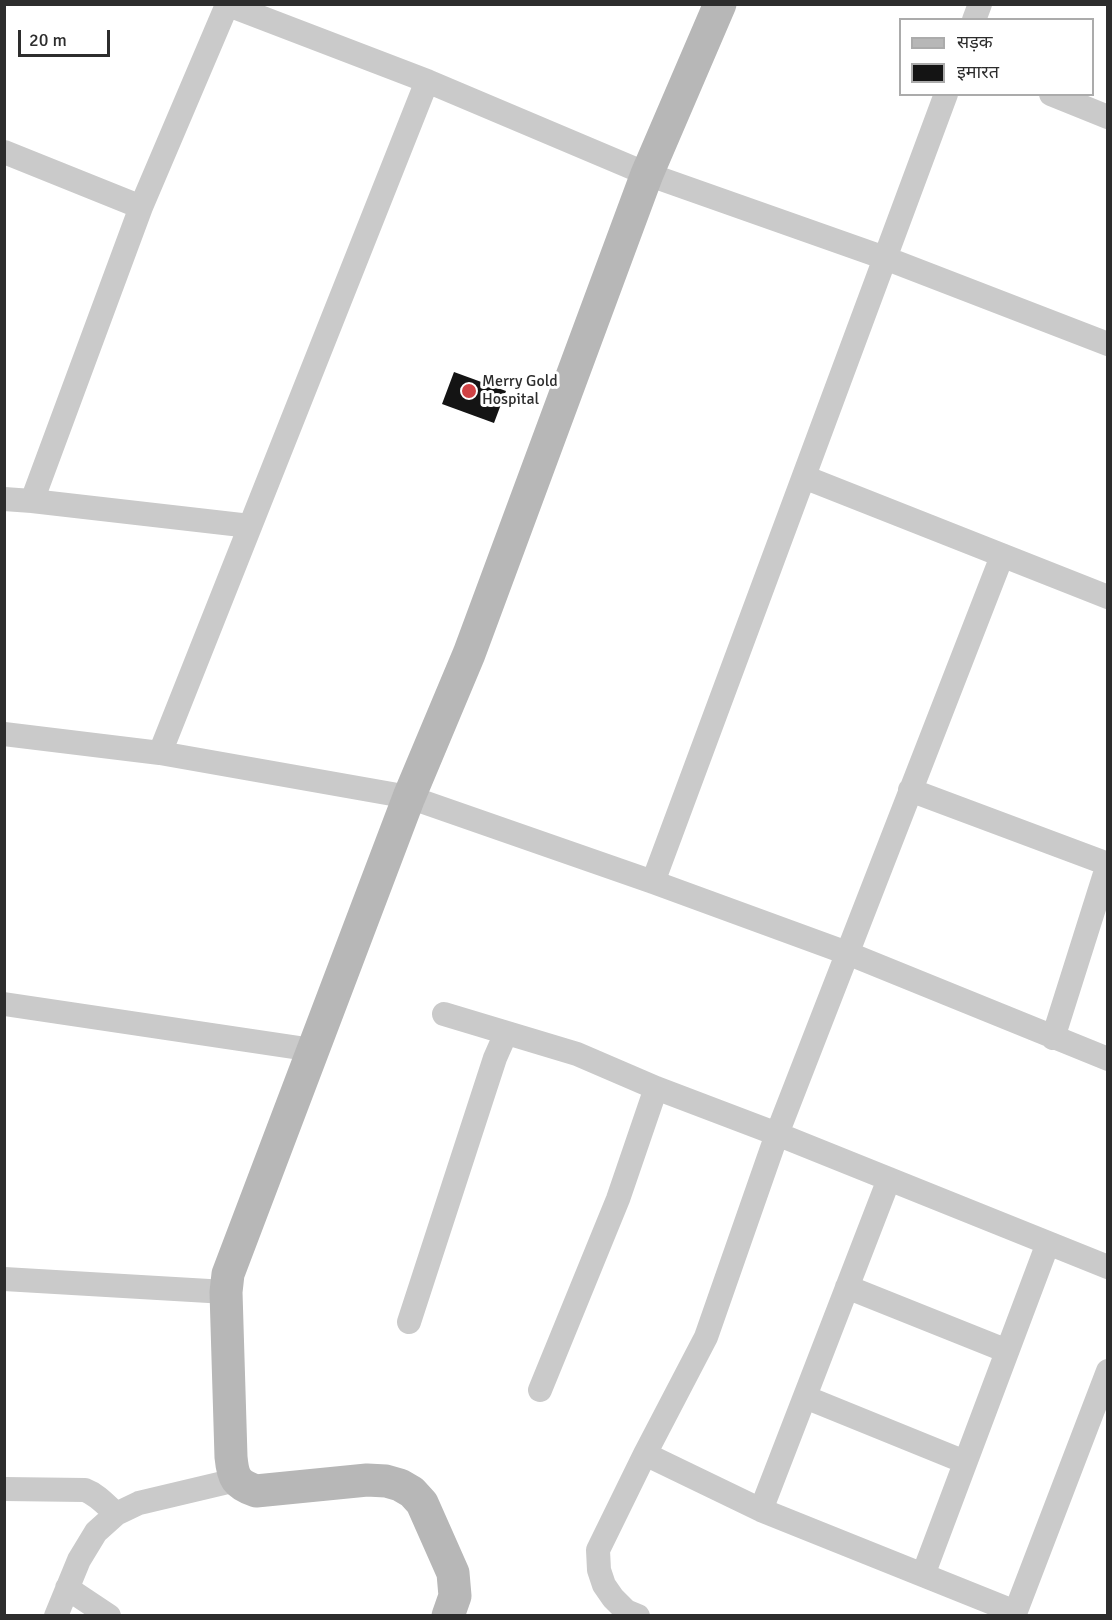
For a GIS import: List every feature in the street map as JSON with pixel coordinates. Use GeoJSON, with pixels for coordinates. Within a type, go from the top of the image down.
{"type":"FeatureCollection","features":[{"type":"Feature","properties":{"kind":"street"},"geometry":{"type":"LineString","coordinates":[[455,1609],[453,1573],[422,1503],[412,1492],[386,1481],[367,1480],[256,1491],[236,1480],[232,1471],[231,1457],[226,1292],[228,1274],[409,797],[469,654],[647,174],[720,4]]}},
{"type":"Feature","properties":{"kind":"street"},"geometry":{"type":"LineString","coordinates":[[32,501],[141,207],[227,5],[427,81],[647,174],[885,258],[1107,344]]}},
{"type":"Feature","properties":{"kind":"street"},"geometry":{"type":"LineString","coordinates":[[160,753],[427,81]]}},
{"type":"Feature","properties":{"kind":"street"},"geometry":{"type":"LineString","coordinates":[[653,882],[945,96]]}},
{"type":"Feature","properties":{"kind":"street"},"geometry":{"type":"LineString","coordinates":[[1056,96],[1107,117]]}},
{"type":"Feature","properties":{"kind":"street"},"geometry":{"type":"LineString","coordinates":[[4,152],[141,207]]}},
{"type":"Feature","properties":{"kind":"street"},"geometry":{"type":"LineString","coordinates":[[804,477],[1107,597]]}},
{"type":"Feature","properties":{"kind":"street"},"geometry":{"type":"LineString","coordinates":[[4,500],[32,501],[250,526]]}},
{"type":"Feature","properties":{"kind":"street"},"geometry":{"type":"LineString","coordinates":[[638,1616],[626,1611],[604,1585],[599,1570],[598,1550],[706,1336],[777,1134],[1002,556]]}},
{"type":"Feature","properties":{"kind":"street"},"geometry":{"type":"LineString","coordinates":[[4,734],[160,753],[409,797],[847,953],[1107,1059]]}},
{"type":"Feature","properties":{"kind":"street"},"geometry":{"type":"LineString","coordinates":[[910,790],[1107,864],[1053,1038]]}},
{"type":"Feature","properties":{"kind":"street"},"geometry":{"type":"LineString","coordinates":[[4,1004],[313,1050]]}},
{"type":"Feature","properties":{"kind":"street"},"geometry":{"type":"LineString","coordinates":[[444,1014],[577,1054],[656,1088],[777,1134],[1107,1267]]}},
{"type":"Feature","properties":{"kind":"street"},"geometry":{"type":"LineString","coordinates":[[409,1322],[495,1058],[506,1033]]}},
{"type":"Feature","properties":{"kind":"street"},"geometry":{"type":"LineString","coordinates":[[540,1390],[618,1199],[656,1088]]}},
{"type":"Feature","properties":{"kind":"street"},"geometry":{"type":"LineString","coordinates":[[761,1510],[889,1179]]}},
{"type":"Feature","properties":{"kind":"street"},"geometry":{"type":"LineString","coordinates":[[923,1575],[1048,1243]]}},
{"type":"Feature","properties":{"kind":"street"},"geometry":{"type":"LineString","coordinates":[[4,1279],[226,1292]]}},
{"type":"Feature","properties":{"kind":"street"},"geometry":{"type":"LineString","coordinates":[[848,1287],[1007,1351]]}},
{"type":"Feature","properties":{"kind":"street"},"geometry":{"type":"LineString","coordinates":[[645,1454],[761,1510],[1015,1614],[1107,1371]]}},
{"type":"Feature","properties":{"kind":"street"},"geometry":{"type":"LineString","coordinates":[[805,1397],[965,1462]]}},
{"type":"Feature","properties":{"kind":"street"},"geometry":{"type":"LineString","coordinates":[[56,1616],[79,1560],[96,1532],[116,1514],[140,1503],[236,1480]]}},
{"type":"Feature","properties":{"kind":"street"},"geometry":{"type":"LineString","coordinates":[[4,1489],[85,1490],[100,1498],[116,1514]]}},
{"type":"Feature","properties":{"kind":"street"},"geometry":{"type":"LineString","coordinates":[[67,1588],[109,1616]]}},
{"type":"Feature","properties":{"kind":"building"},"geometry":{"type":"Polygon","coordinates":[[[454,372],[506,391],[494,423],[442,404],[454,372]]]}},
{"type":"Feature","properties":{"kind":"place","name":"Merry Gold Hospital"},"geometry":{"type":"Point","coordinates":[469,391]}}]}
